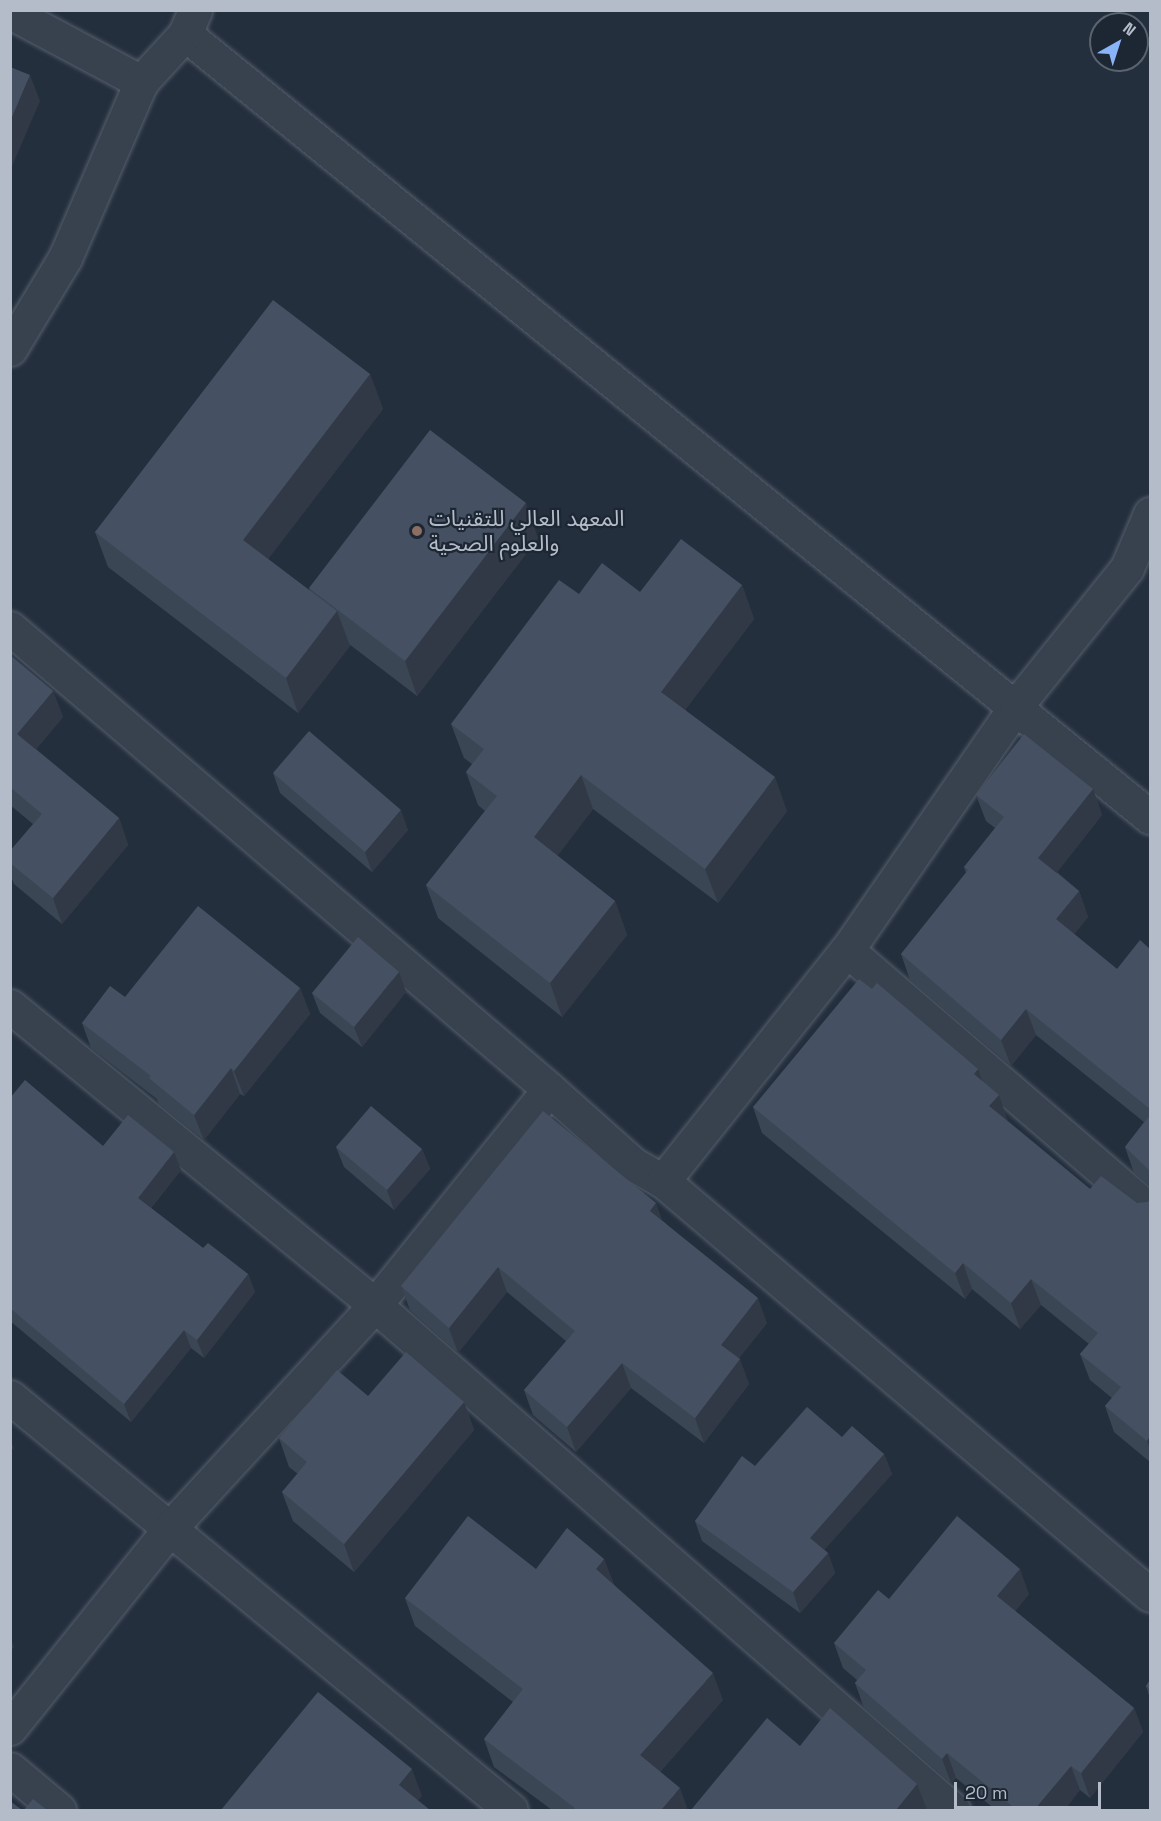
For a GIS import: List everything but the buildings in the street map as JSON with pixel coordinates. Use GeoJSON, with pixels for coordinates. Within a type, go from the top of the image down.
{"type":"FeatureCollection","features":[{"type":"Feature","properties":{"kind":"street"},"geometry":{"type":"LineString","coordinates":[[10,12],[141,82]]}},
{"type":"Feature","properties":{"kind":"street"},"geometry":{"type":"LineString","coordinates":[[10,349],[65,258],[141,82],[190,22],[1150,817]]}},
{"type":"Feature","properties":{"kind":"street"},"geometry":{"type":"LineString","coordinates":[[663,1181],[847,951],[1016,706],[1127,568],[1150,514]]}},
{"type":"Feature","properties":{"kind":"street"},"geometry":{"type":"LineString","coordinates":[[10,627],[549,1089],[633,1164],[663,1181],[1150,1595]]}},
{"type":"Feature","properties":{"kind":"street"},"geometry":{"type":"LineString","coordinates":[[847,951],[1150,1211]]}},
{"type":"Feature","properties":{"kind":"street"},"geometry":{"type":"LineString","coordinates":[[10,1006],[375,1305],[953,1810]]}},
{"type":"Feature","properties":{"kind":"street"},"geometry":{"type":"LineString","coordinates":[[10,1728],[171,1527],[375,1305],[549,1089]]}},
{"type":"Feature","properties":{"kind":"street"},"geometry":{"type":"LineString","coordinates":[[10,1397],[171,1527],[511,1810]]}},
{"type":"Feature","properties":{"kind":"street"},"geometry":{"type":"LineString","coordinates":[[10,1769],[60,1810]]}},
{"type":"Feature","properties":{"kind":"place","name":"المعهد العالي للتقنيات والعلوم الصحية"},"geometry":{"type":"Point","coordinates":[417,531]}}]}
